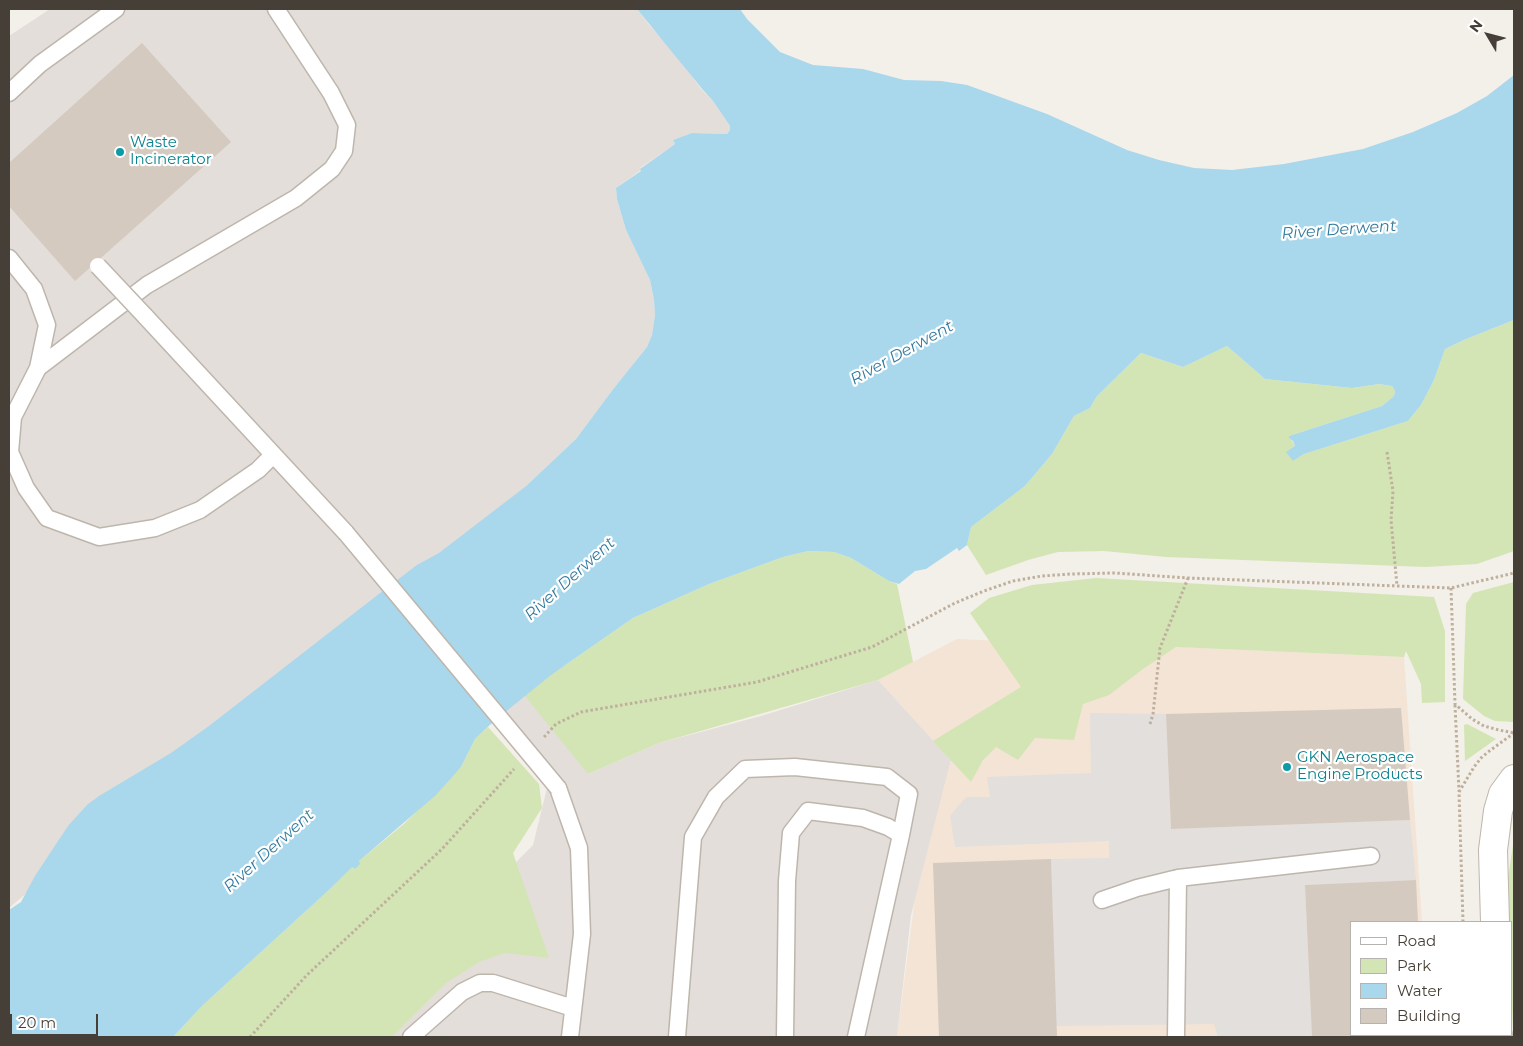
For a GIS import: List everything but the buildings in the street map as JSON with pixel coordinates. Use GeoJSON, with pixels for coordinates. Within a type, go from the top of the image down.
{"type":"FeatureCollection","features":[{"type":"Feature","properties":{"kind":"street"},"geometry":{"type":"LineString","coordinates":[[1495,921],[1493,850],[1498,811],[1503,794],[1514,779]]}},
{"type":"Feature","properties":{"kind":"lane"},"geometry":{"type":"LineString","coordinates":[[9,94],[40,64],[116,9]]}},
{"type":"Feature","properties":{"kind":"lane"},"geometry":{"type":"LineString","coordinates":[[38,368],[147,285],[296,198],[332,169],[344,151],[347,125],[331,93],[276,9]]}},
{"type":"Feature","properties":{"kind":"lane"},"geometry":{"type":"LineString","coordinates":[[9,258],[34,289],[47,325],[38,368],[13,417],[10,452],[26,488],[48,518],[99,537],[155,528],[200,510],[258,470],[274,455]]}},
{"type":"Feature","properties":{"kind":"lane"},"geometry":{"type":"LineString","coordinates":[[98,266],[346,534],[558,788],[579,848],[582,934],[570,1037]]}},
{"type":"Feature","properties":{"kind":"lane"},"geometry":{"type":"LineString","coordinates":[[677,1037],[693,837],[716,797],[745,769],[795,767],[887,777],[909,794],[856,1037]]}},
{"type":"Feature","properties":{"kind":"lane"},"geometry":{"type":"LineString","coordinates":[[785,1037],[787,881],[791,833],[808,811],[863,818],[888,827],[901,835]]}},
{"type":"Feature","properties":{"kind":"lane"},"geometry":{"type":"LineString","coordinates":[[1102,900],[1137,888],[1178,878],[1372,856]]}},
{"type":"Feature","properties":{"kind":"lane"},"geometry":{"type":"LineString","coordinates":[[1176,1037],[1178,878]]}},
{"type":"Feature","properties":{"kind":"lane"},"geometry":{"type":"LineString","coordinates":[[411,1037],[462,992],[480,982],[493,983],[573,1008]]}},
{"type":"Feature","properties":{"kind":"path"},"geometry":{"type":"LineString","coordinates":[[1387,452],[1393,491],[1392,520],[1396,586]]}},
{"type":"Feature","properties":{"kind":"path"},"geometry":{"type":"LineString","coordinates":[[542,739],[556,724],[580,712],[757,682],[872,648],[955,603],[1013,581],[1042,576],[1115,573],[1188,578],[1451,588],[1514,573]]}},
{"type":"Feature","properties":{"kind":"path"},"geometry":{"type":"LineString","coordinates":[[1150,724],[1153,714],[1160,648],[1188,578]]}},
{"type":"Feature","properties":{"kind":"path"},"geometry":{"type":"LineString","coordinates":[[1451,588],[1459,792]]}},
{"type":"Feature","properties":{"kind":"path"},"geometry":{"type":"LineString","coordinates":[[1455,704],[1484,726],[1514,733]]}},
{"type":"Feature","properties":{"kind":"path"},"geometry":{"type":"LineString","coordinates":[[250,1037],[307,975],[442,849],[516,768]]}},
{"type":"Feature","properties":{"kind":"shaded area"},"geometry":{"type":"Polygon","coordinates":[[[50,9],[637,9],[671,49],[702,90],[713,101],[730,126],[730,130],[727,134],[692,133],[673,140],[675,144],[640,168],[641,170],[616,188],[617,199],[626,230],[650,280],[655,315],[652,335],[647,347],[576,439],[525,487],[588,774],[659,743],[761,716],[878,680],[951,760],[911,915],[897,1037],[344,1037],[533,845],[548,784],[384,590],[9,908],[9,36],[50,9]]]}},
{"type":"Feature","properties":{"kind":"shaded area"},"geometry":{"type":"Polygon","coordinates":[[[957,639],[1404,657],[1422,921],[1350,921],[1350,1036],[1429,1037],[897,1037],[915,898],[951,760],[878,680],[957,639]]]}},
{"type":"Feature","properties":{"kind":"shaded area"},"geometry":{"type":"Polygon","coordinates":[[[1090,713],[1166,714],[1171,829],[1410,820],[1416,880],[1305,885],[1312,1037],[1218,1037],[1214,1024],[1056,1026],[1051,859],[1109,858],[1109,841],[955,847],[950,816],[966,797],[990,797],[987,777],[1091,773],[1090,713]]]}},
{"type":"Feature","properties":{"kind":"green space"},"geometry":{"type":"Polygon","coordinates":[[[1514,320],[1514,551],[1477,564],[1425,567],[1166,557],[1104,551],[1058,552],[1028,560],[986,575],[967,545],[971,527],[1025,486],[1052,454],[1074,416],[1090,408],[1097,396],[1141,353],[1183,367],[1227,346],[1265,379],[1352,388],[1379,384],[1392,386],[1395,391],[1394,396],[1382,406],[1289,436],[1295,446],[1293,461],[1304,454],[1408,421],[1421,405],[1434,380],[1445,349],[1514,320]]]}},
{"type":"Feature","properties":{"kind":"green space"},"geometry":{"type":"Polygon","coordinates":[[[808,551],[834,552],[851,558],[897,584],[913,662],[878,680],[659,743],[588,774],[525,696],[551,675],[633,618],[709,584],[783,557],[808,551]]]}},
{"type":"Feature","properties":{"kind":"green space"},"geometry":{"type":"Polygon","coordinates":[[[1096,578],[1434,597],[1445,631],[1445,702],[1422,703],[1421,684],[1406,651],[1404,657],[1176,647],[1109,695],[1083,704],[1074,740],[1035,738],[1018,760],[996,747],[983,760],[971,782],[933,741],[1021,687],[970,613],[989,598],[1032,585],[1096,578]]]}},
{"type":"Feature","properties":{"kind":"green space"},"geometry":{"type":"Polygon","coordinates":[[[1514,582],[1514,722],[1495,721],[1484,716],[1463,699],[1466,604],[1473,593],[1514,582]]]}},
{"type":"Feature","properties":{"kind":"green space"},"geometry":{"type":"Polygon","coordinates":[[[1467,724],[1496,739],[1465,761],[1464,725],[1467,724]]]}},
{"type":"Feature","properties":{"kind":"green space"},"geometry":{"type":"Polygon","coordinates":[[[488,727],[539,784],[542,808],[513,853],[549,958],[505,953],[479,962],[446,983],[392,1037],[173,1037],[203,1005],[330,889],[352,866],[354,869],[359,861],[405,823],[461,767],[475,739],[488,727]]]}},
{"type":"Feature","properties":{"kind":"green space"},"geometry":{"type":"Polygon","coordinates":[[[1514,839],[1514,1037],[1513,921],[1508,921],[1506,891],[1514,839]]]}},
{"type":"Feature","properties":{"kind":"water","name":"River Derwent"},"geometry":{"type":"Polygon","coordinates":[[[637,9],[740,9],[747,19],[780,52],[813,65],[863,69],[904,80],[941,81],[967,85],[1047,114],[1127,150],[1194,168],[1232,170],[1284,164],[1363,149],[1413,132],[1457,113],[1487,96],[1514,75],[1514,320],[1445,349],[1434,380],[1421,405],[1408,421],[1304,454],[1293,461],[1286,452],[1295,446],[1289,436],[1382,406],[1394,396],[1395,391],[1392,386],[1379,384],[1352,388],[1265,379],[1227,346],[1183,367],[1141,353],[1097,396],[1090,408],[1074,416],[1052,454],[1025,486],[971,527],[967,545],[959,551],[957,548],[926,569],[915,571],[899,584],[889,581],[851,558],[834,552],[808,551],[783,557],[709,584],[633,618],[551,675],[475,739],[461,767],[436,795],[359,861],[360,864],[355,869],[352,867],[203,1005],[173,1037],[9,1037],[9,910],[21,902],[35,876],[68,826],[87,805],[171,753],[209,726],[417,565],[439,553],[525,487],[576,439],[647,347],[652,335],[655,315],[654,300],[650,280],[626,230],[617,199],[616,188],[675,144],[673,140],[692,133],[727,134],[730,126],[713,101],[637,9]]]}},
{"type":"Feature","properties":{"kind":"place","name":"Waste Incinerator"},"geometry":{"type":"Point","coordinates":[120,152]}},
{"type":"Feature","properties":{"kind":"place","name":"GKN Aerospace Engine Products"},"geometry":{"type":"Point","coordinates":[1287,767]}}]}
